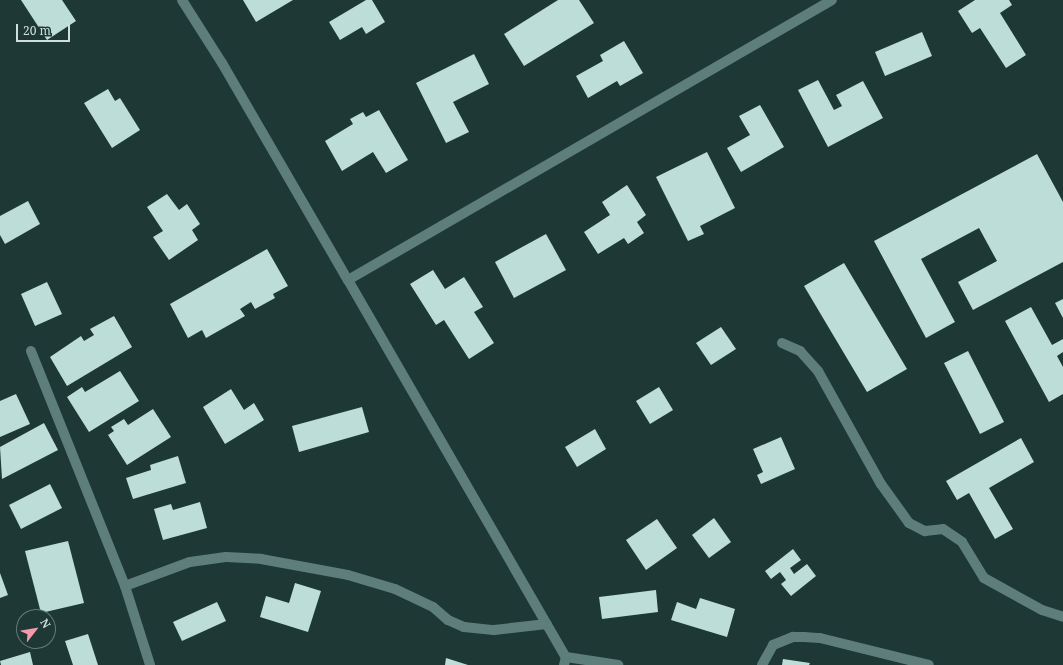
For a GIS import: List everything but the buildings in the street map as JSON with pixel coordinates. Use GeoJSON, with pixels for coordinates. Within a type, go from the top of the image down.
{"type":"FeatureCollection","features":[{"type":"Feature","properties":{"kind":"street"},"geometry":{"type":"LineString","coordinates":[[182,0],[222,63],[348,280],[547,624],[565,661],[618,665]]}},
{"type":"Feature","properties":{"kind":"street"},"geometry":{"type":"LineString","coordinates":[[348,280],[832,0]]}},
{"type":"Feature","properties":{"kind":"street"},"geometry":{"type":"LineString","coordinates":[[782,343],[800,351],[818,371],[881,484],[909,523],[924,531],[943,529],[962,542],[984,578],[1042,610],[1063,617]]}},
{"type":"Feature","properties":{"kind":"street"},"geometry":{"type":"LineString","coordinates":[[31,351],[125,586],[150,665]]}},
{"type":"Feature","properties":{"kind":"street"},"geometry":{"type":"LineString","coordinates":[[125,586],[190,562],[226,557],[260,560],[348,575],[395,589],[433,607],[448,620],[464,628],[494,630],[547,624]]}},
{"type":"Feature","properties":{"kind":"street"},"geometry":{"type":"LineString","coordinates":[[762,665],[773,645],[793,637],[804,637],[820,638],[929,665]]}}]}
